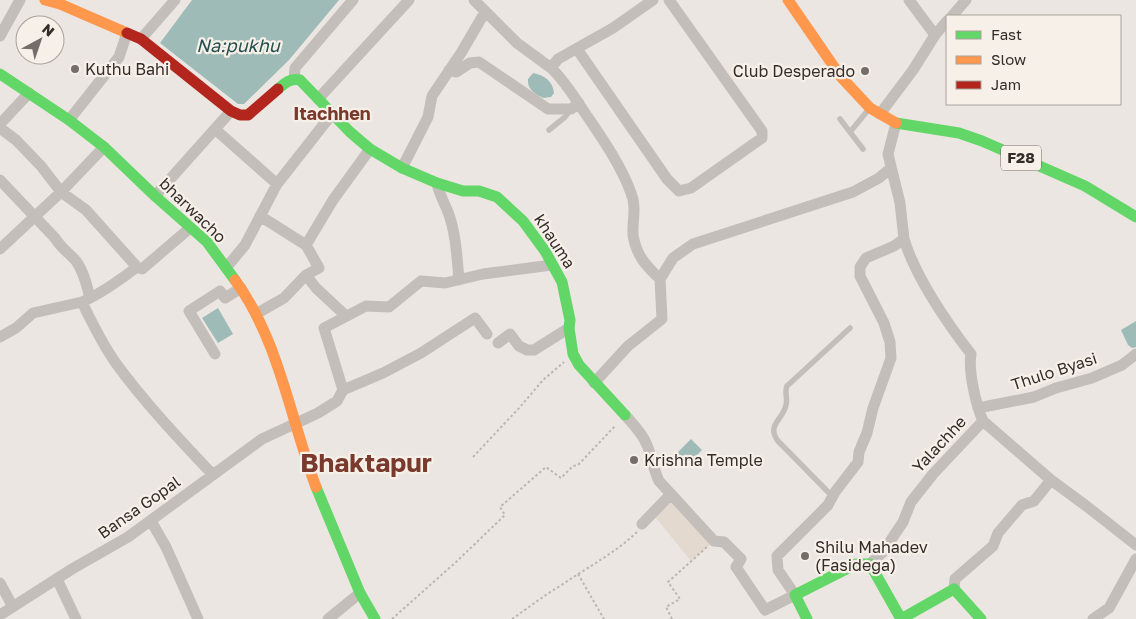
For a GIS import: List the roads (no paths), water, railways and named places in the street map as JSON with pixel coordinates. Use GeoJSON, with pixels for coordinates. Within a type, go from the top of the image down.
{"type":"FeatureCollection","features":[{"type":"Feature","properties":{"kind":"main road"},"geometry":{"type":"LineString","coordinates":[[45,0],[60,4],[142,39],[231,111],[240,115],[248,115],[286,82],[294,78],[304,84],[332,114],[370,149],[402,168],[437,182]]}},
{"type":"Feature","properties":{"kind":"main road","name":"F28"},"geometry":{"type":"LineString","coordinates":[[788,0],[841,77],[875,111],[896,123],[959,133],[982,141],[1085,186],[1136,217]]}},
{"type":"Feature","properties":{"kind":"main road","name":"bharwacho"},"geometry":{"type":"LineString","coordinates":[[0,74],[69,120],[104,147],[207,242],[241,288],[256,314],[276,360],[315,484],[360,593],[375,619]]}},
{"type":"Feature","properties":{"kind":"main road","name":"khauma"},"geometry":{"type":"LineString","coordinates":[[437,182],[463,191],[479,192],[497,198],[523,221],[562,282],[570,320],[569,328],[573,354],[579,365],[625,415]]}},
{"type":"Feature","properties":{"kind":"main road"},"geometry":{"type":"LineString","coordinates":[[807,619],[795,595],[856,564],[870,564],[901,619],[954,589],[981,619]]}},
{"type":"Feature","properties":{"kind":"street"},"geometry":{"type":"LineString","coordinates":[[0,36],[20,0]]}},
{"type":"Feature","properties":{"kind":"street"},"geometry":{"type":"LineString","coordinates":[[142,39],[175,0]]}},
{"type":"Feature","properties":{"kind":"street"},"geometry":{"type":"LineString","coordinates":[[294,78],[295,68],[353,0]]}},
{"type":"Feature","properties":{"kind":"street"},"geometry":{"type":"LineString","coordinates":[[318,98],[409,0]]}},
{"type":"Feature","properties":{"kind":"street"},"geometry":{"type":"LineString","coordinates":[[474,0],[529,52],[560,76],[575,106],[625,178],[632,195],[635,213],[633,234],[637,248],[644,263],[660,279]]}},
{"type":"Feature","properties":{"kind":"street"},"geometry":{"type":"LineString","coordinates":[[551,68],[558,59],[613,28],[653,0]]}},
{"type":"Feature","properties":{"kind":"street"},"geometry":{"type":"LineString","coordinates":[[577,48],[667,179],[679,191],[690,188],[762,138],[762,131],[669,0]]}},
{"type":"Feature","properties":{"kind":"street"},"geometry":{"type":"LineString","coordinates":[[909,0],[936,35]]}},
{"type":"Feature","properties":{"kind":"street"},"geometry":{"type":"LineString","coordinates":[[953,15],[966,0]]}},
{"type":"Feature","properties":{"kind":"street"},"geometry":{"type":"LineString","coordinates":[[402,168],[428,117],[432,96],[461,53],[485,12]]}},
{"type":"Feature","properties":{"kind":"street"},"geometry":{"type":"LineString","coordinates":[[875,111],[913,70],[946,22]]}},
{"type":"Feature","properties":{"kind":"street"},"geometry":{"type":"LineString","coordinates":[[69,120],[119,57],[127,33]]}},
{"type":"Feature","properties":{"kind":"street"},"geometry":{"type":"LineString","coordinates":[[449,70],[456,72],[470,62],[479,62],[548,109],[575,106]]}},
{"type":"Feature","properties":{"kind":"street"},"geometry":{"type":"LineString","coordinates":[[0,124],[29,93]]}},
{"type":"Feature","properties":{"kind":"street"},"geometry":{"type":"LineString","coordinates":[[155,196],[231,111]]}},
{"type":"Feature","properties":{"kind":"street"},"geometry":{"type":"LineString","coordinates":[[226,268],[245,245],[277,184],[332,114]]}},
{"type":"Feature","properties":{"kind":"street"},"geometry":{"type":"LineString","coordinates":[[896,123],[888,154],[900,203],[904,239],[908,253],[944,315],[971,354],[970,362],[978,408],[983,421]]}},
{"type":"Feature","properties":{"kind":"street"},"geometry":{"type":"LineString","coordinates":[[0,128],[16,140],[51,178],[61,192],[86,210],[116,240],[138,267],[142,269],[190,228]]}},
{"type":"Feature","properties":{"kind":"street"},"geometry":{"type":"LineString","coordinates":[[216,130],[277,184]]}},
{"type":"Feature","properties":{"kind":"street"},"geometry":{"type":"LineString","coordinates":[[0,249],[61,192],[104,147]]}},
{"type":"Feature","properties":{"kind":"street"},"geometry":{"type":"LineString","coordinates":[[306,246],[333,200],[370,149]]}},
{"type":"Feature","properties":{"kind":"street"},"geometry":{"type":"LineString","coordinates":[[594,382],[628,346],[662,318],[660,279],[673,258],[693,244],[853,192],[878,178],[891,168]]}},
{"type":"Feature","properties":{"kind":"street"},"geometry":{"type":"LineString","coordinates":[[0,180],[36,216],[58,244],[76,262],[86,281],[86,300],[99,336],[114,361],[212,475]]}},
{"type":"Feature","properties":{"kind":"street"},"geometry":{"type":"LineString","coordinates":[[437,182],[439,196],[448,213],[454,239],[459,280]]}},
{"type":"Feature","properties":{"kind":"street"},"geometry":{"type":"LineString","coordinates":[[256,314],[284,298],[306,275],[319,268],[306,246],[260,216]]}},
{"type":"Feature","properties":{"kind":"street"},"geometry":{"type":"LineString","coordinates":[[625,415],[647,444],[659,480],[714,541],[724,542],[741,559],[736,568],[765,610],[795,595],[778,570],[777,556],[828,505],[832,496],[858,462],[859,452],[891,358],[890,342],[884,323],[860,276],[860,267],[866,258],[894,246],[904,239]]}},
{"type":"Feature","properties":{"kind":"street"},"geometry":{"type":"LineString","coordinates":[[487,334],[475,318],[421,353],[343,390],[324,328],[366,306],[389,307],[421,281],[444,283],[483,274],[552,264]]}},
{"type":"Feature","properties":{"kind":"street"},"geometry":{"type":"LineString","coordinates":[[0,337],[16,328],[33,313],[86,300],[116,283],[138,267]]}},
{"type":"Feature","properties":{"kind":"street"},"geometry":{"type":"LineString","coordinates":[[306,275],[316,288],[346,316]]}},
{"type":"Feature","properties":{"kind":"street"},"geometry":{"type":"LineString","coordinates":[[215,354],[189,311],[220,291],[224,298],[241,288]]}},
{"type":"Feature","properties":{"kind":"street"},"geometry":{"type":"LineString","coordinates":[[498,343],[510,334],[519,346],[527,350],[534,350],[569,328]]}},
{"type":"Feature","properties":{"kind":"street","name":"Thulo Byasi"},"geometry":{"type":"LineString","coordinates":[[978,408],[1034,397],[1056,388],[1092,378],[1122,364],[1136,354]]}},
{"type":"Feature","properties":{"kind":"street","name":"Bansa Gopal"},"geometry":{"type":"LineString","coordinates":[[0,615],[57,579],[112,548],[262,439],[295,424],[337,401],[343,390]]}},
{"type":"Feature","properties":{"kind":"street","name":"Yalachhe"},"geometry":{"type":"LineString","coordinates":[[870,564],[882,552],[903,522],[911,502],[933,474],[983,421],[1051,480],[1136,545]]}},
{"type":"Feature","properties":{"kind":"street"},"geometry":{"type":"LineString","coordinates":[[954,589],[955,579],[992,546],[998,534],[1022,505],[1034,501],[1051,480]]}},
{"type":"Feature","properties":{"kind":"street"},"geometry":{"type":"LineString","coordinates":[[642,524],[671,494]]}},
{"type":"Feature","properties":{"kind":"street"},"geometry":{"type":"LineString","coordinates":[[151,521],[166,547],[198,619]]}},
{"type":"Feature","properties":{"kind":"street"},"geometry":{"type":"LineString","coordinates":[[1095,619],[1109,608],[1136,560]]}},
{"type":"Feature","properties":{"kind":"street"},"geometry":{"type":"LineString","coordinates":[[57,579],[76,619]]}},
{"type":"Feature","properties":{"kind":"street"},"geometry":{"type":"LineString","coordinates":[[0,583],[13,607]]}},
{"type":"Feature","properties":{"kind":"street"},"geometry":{"type":"LineString","coordinates":[[328,619],[360,593]]}},
{"type":"Feature","properties":{"kind":"lane"},"geometry":{"type":"LineString","coordinates":[[549,130],[575,106]]}},
{"type":"Feature","properties":{"kind":"lane"},"geometry":{"type":"LineString","coordinates":[[850,132],[875,111]]}},
{"type":"Feature","properties":{"kind":"lane"},"geometry":{"type":"LineString","coordinates":[[840,119],[864,149]]}},
{"type":"Feature","properties":{"kind":"lane"},"geometry":{"type":"LineString","coordinates":[[832,496],[778,441],[773,429],[786,408],[785,389],[787,386],[850,328]]}},
{"type":"Feature","properties":{"kind":"water","name":"Na:pukhu"},"geometry":{"type":"Polygon","coordinates":[[[192,0],[339,0],[289,60],[244,104],[238,104],[160,43],[192,0]]]}},
{"type":"Feature","properties":{"kind":"water"},"geometry":{"type":"Polygon","coordinates":[[[533,73],[541,75],[550,82],[554,93],[551,97],[543,98],[534,93],[530,88],[528,79],[533,73]]]}},
{"type":"Feature","properties":{"kind":"water"},"geometry":{"type":"Polygon","coordinates":[[[218,308],[233,334],[218,343],[202,318],[218,308]]]}},
{"type":"Feature","properties":{"kind":"water"},"geometry":{"type":"Polygon","coordinates":[[[1136,321],[1136,347],[1132,348],[1128,345],[1121,330],[1136,321]]]}},
{"type":"Feature","properties":{"kind":"water"},"geometry":{"type":"Polygon","coordinates":[[[691,439],[702,450],[688,464],[677,453],[691,439]]]}},
{"type":"Feature","properties":{"kind":"place","name":"Kuthu Bahi"},"geometry":{"type":"Point","coordinates":[75,69]}},
{"type":"Feature","properties":{"kind":"place","name":"Club Desperado"},"geometry":{"type":"Point","coordinates":[865,71]}},
{"type":"Feature","properties":{"kind":"place","name":"Krishna Temple"},"geometry":{"type":"Point","coordinates":[634,460]}},
{"type":"Feature","properties":{"kind":"place","name":"Shilu Mahadev (Fasidega)"},"geometry":{"type":"Point","coordinates":[805,556]}},
{"type":"Feature","properties":{"kind":"district","name":"Itachhen"},"geometry":{"type":"Point","coordinates":[332,114]}},
{"type":"Feature","properties":{"kind":"district","name":"Bhaktapur"},"geometry":{"type":"Point","coordinates":[366,463]}}]}
